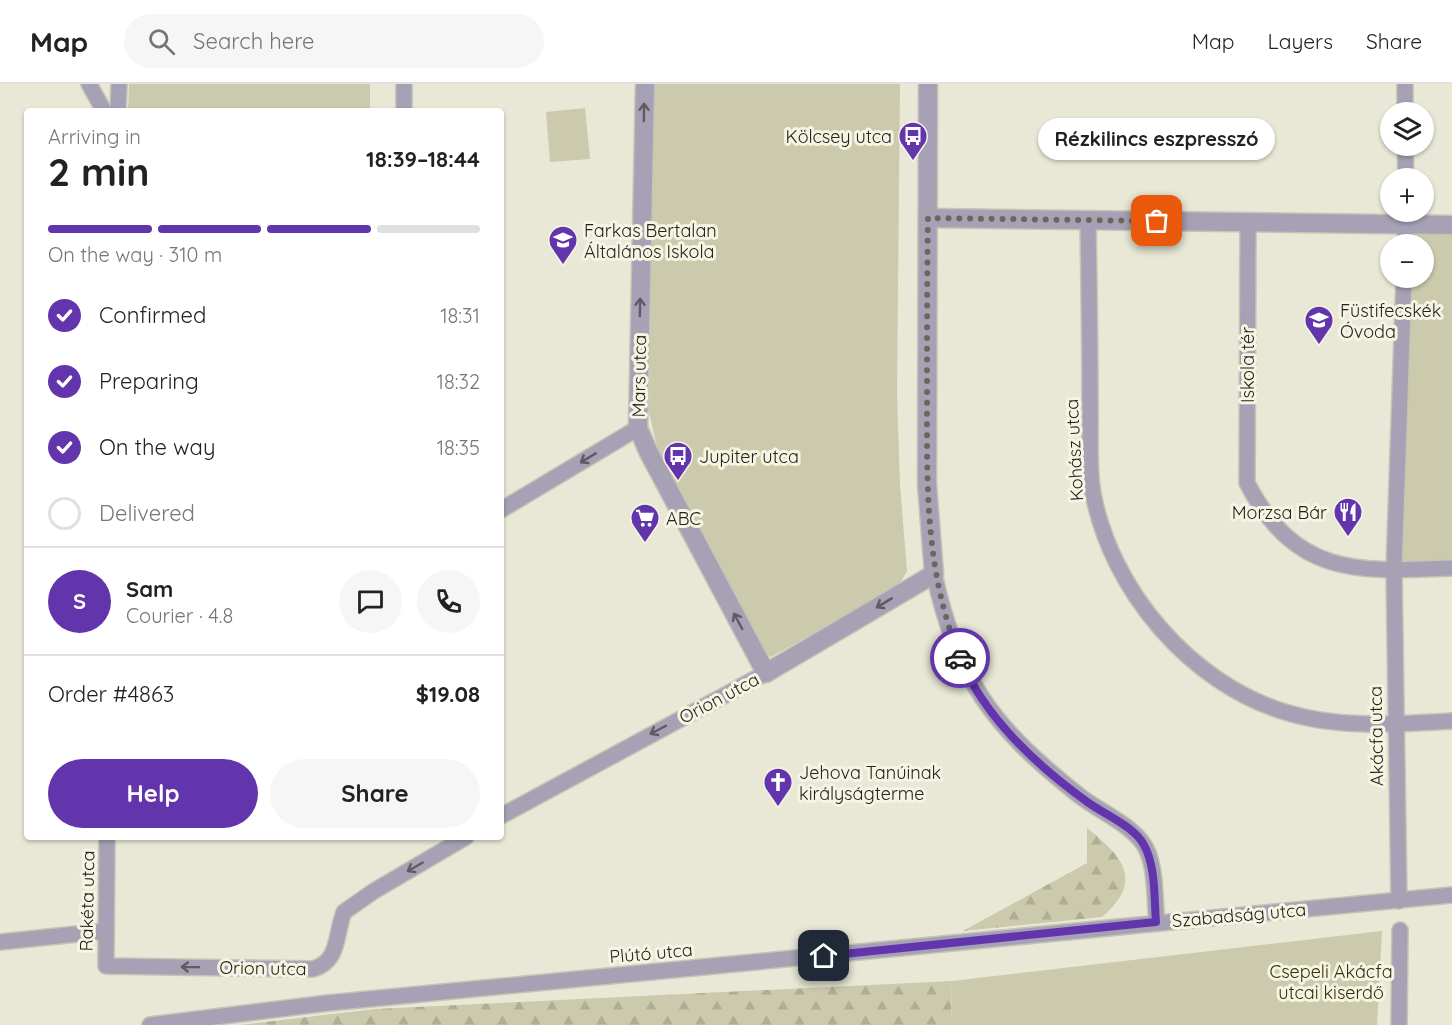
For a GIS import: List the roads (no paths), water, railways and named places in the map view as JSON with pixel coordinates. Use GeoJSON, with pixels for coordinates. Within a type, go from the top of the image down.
{"type":"FeatureCollection","features":[{"type":"Feature","properties":{"kind":"street"},"geometry":{"type":"LineString","coordinates":[[89,84],[102,108]]}},
{"type":"Feature","properties":{"kind":"street"},"geometry":{"type":"LineString","coordinates":[[118,108],[119,84]]}},
{"type":"Feature","properties":{"kind":"street"},"geometry":{"type":"LineString","coordinates":[[404,84],[404,108]]}},
{"type":"Feature","properties":{"kind":"street","name":"Mars utca"},"geometry":{"type":"LineString","coordinates":[[645,84],[638,428],[766,673]]}},
{"type":"Feature","properties":{"kind":"street","name":"Szabadság utca"},"geometry":{"type":"LineString","coordinates":[[928,84],[927,484],[934,574],[942,609],[963,666],[994,717],[1010,736],[1052,774],[1143,843],[1150,860],[1156,922],[1452,895]]}},
{"type":"Feature","properties":{"kind":"street"},"geometry":{"type":"LineString","coordinates":[[1404,84],[1405,102]]}},
{"type":"Feature","properties":{"kind":"street"},"geometry":{"type":"LineString","coordinates":[[928,218],[1088,221],[1380,218]]}},
{"type":"Feature","properties":{"kind":"street","name":"Kohász utca"},"geometry":{"type":"LineString","coordinates":[[1088,221],[1093,492],[1111,554],[1148,614],[1193,659],[1217,679],[1250,698],[1285,712],[1322,720],[1394,724],[1452,721]]}},
{"type":"Feature","properties":{"kind":"street","name":"Iskola tér"},"geometry":{"type":"LineString","coordinates":[[1248,221],[1247,483],[1260,508],[1276,527],[1297,545],[1320,559],[1362,569],[1452,568]]}},
{"type":"Feature","properties":{"kind":"street"},"geometry":{"type":"LineString","coordinates":[[1432,222],[1452,225]]}},
{"type":"Feature","properties":{"kind":"street"},"geometry":{"type":"LineString","coordinates":[[1394,570],[1404,288]]}},
{"type":"Feature","properties":{"kind":"street"},"geometry":{"type":"LineString","coordinates":[[504,508],[638,428]]}},
{"type":"Feature","properties":{"kind":"street","name":"Akácfa utca"},"geometry":{"type":"LineString","coordinates":[[1394,570],[1394,724],[1399,901]]}},
{"type":"Feature","properties":{"kind":"street","name":"Orion utca"},"geometry":{"type":"LineString","coordinates":[[504,814],[766,673],[934,574]]}},
{"type":"Feature","properties":{"kind":"street","name":"Rakéta utca"},"geometry":{"type":"LineString","coordinates":[[106,966],[107,840]]}},
{"type":"Feature","properties":{"kind":"street","name":"Orion utca"},"geometry":{"type":"LineString","coordinates":[[106,966],[313,969],[326,966],[333,958],[344,912],[374,891],[461,840]]}},
{"type":"Feature","properties":{"kind":"street","name":"Plútó utca"},"geometry":{"type":"LineString","coordinates":[[150,1025],[328,1003],[1156,922]]}},
{"type":"Feature","properties":{"kind":"street"},"geometry":{"type":"LineString","coordinates":[[1399,1025],[1400,930]]}},
{"type":"Feature","properties":{"kind":"street"},"geometry":{"type":"LineString","coordinates":[[0,942],[106,931]]}},
{"type":"Feature","properties":{"kind":"place","name":"Kölcsey utca"},"geometry":{"type":"Point","coordinates":[913,162]}},
{"type":"Feature","properties":{"kind":"place","name":"Rézkilincs eszpresszó"},"geometry":{"type":"Point","coordinates":[1157,221]}},
{"type":"Feature","properties":{"kind":"place","name":"Farkas Bertalan Általános Iskola"},"geometry":{"type":"Point","coordinates":[563,266]}},
{"type":"Feature","properties":{"kind":"place","name":"Füstifecskék Óvoda"},"geometry":{"type":"Point","coordinates":[1319,346]}},
{"type":"Feature","properties":{"kind":"place","name":"Jupiter utca"},"geometry":{"type":"Point","coordinates":[678,482]}},
{"type":"Feature","properties":{"kind":"place","name":"Morzsa Bár"},"geometry":{"type":"Point","coordinates":[1348,538]}},
{"type":"Feature","properties":{"kind":"place","name":"ABC"},"geometry":{"type":"Point","coordinates":[645,544]}},
{"type":"Feature","properties":{"kind":"place","name":"Jehova Tanúinak királyságterme"},"geometry":{"type":"Point","coordinates":[778,808]}},
{"type":"Feature","properties":{"kind":"park label","name":"Csepeli Akácfa utcai kiserdő"},"geometry":{"type":"Point","coordinates":[1331,981]}}]}
